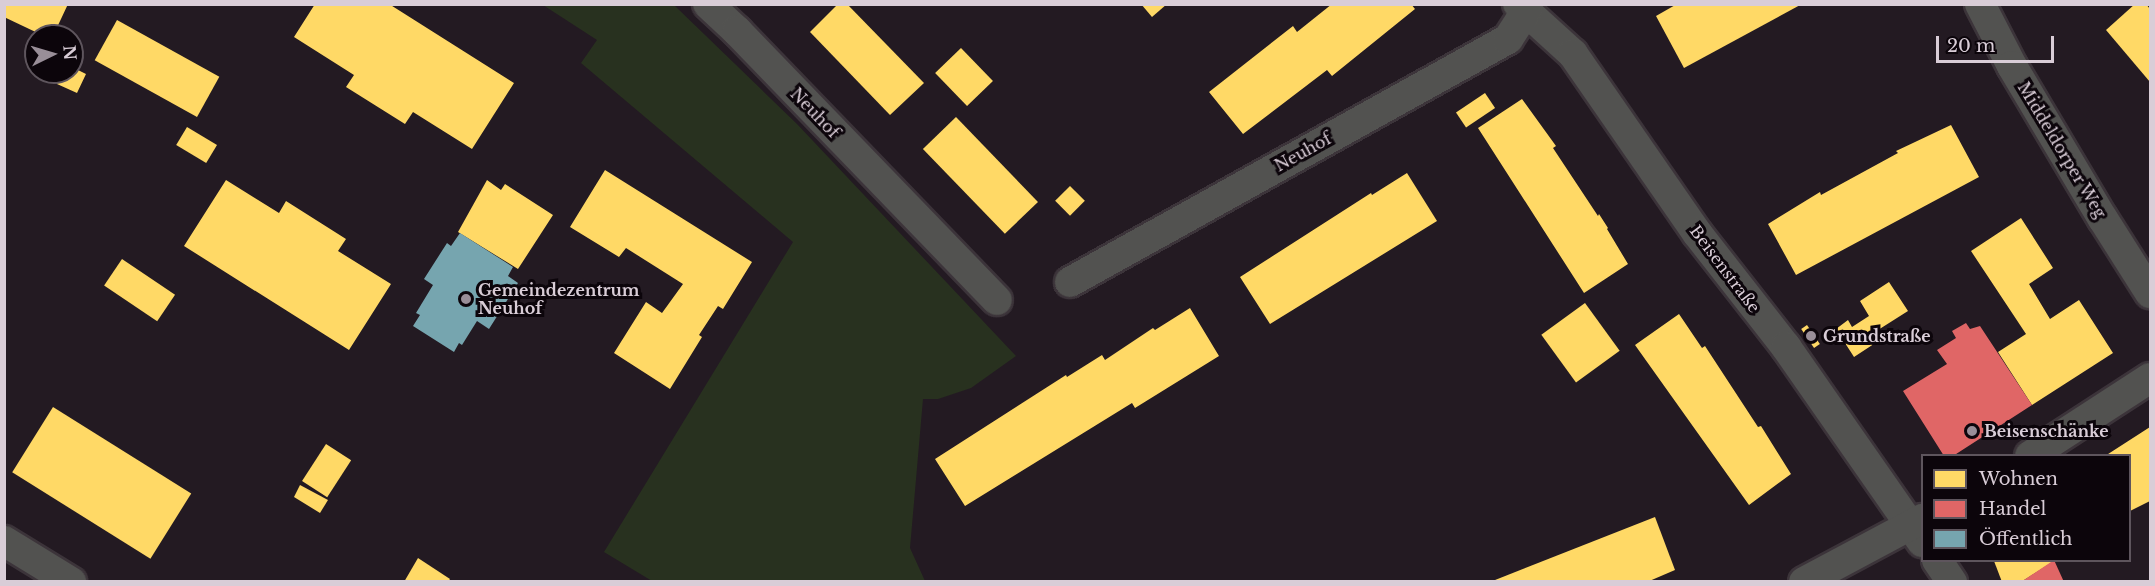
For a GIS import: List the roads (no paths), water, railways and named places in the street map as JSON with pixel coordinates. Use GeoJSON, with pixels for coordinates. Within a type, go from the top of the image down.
{"type":"FeatureCollection","features":[{"type":"Feature","properties":{"kind":"street","name":"Neuhof"},"geometry":{"type":"LineString","coordinates":[[708,4],[737,31],[997,300]]}},
{"type":"Feature","properties":{"kind":"street","name":"Middeldorper Weg"},"geometry":{"type":"LineString","coordinates":[[1980,4],[2012,66],[2103,219],[2151,293]]}},
{"type":"Feature","properties":{"kind":"street","name":"Neuhof"},"geometry":{"type":"LineString","coordinates":[[1070,282],[1508,39],[1522,8]]}},
{"type":"Feature","properties":{"kind":"street","name":"Beisenstraße"},"geometry":{"type":"LineString","coordinates":[[1522,8],[1573,54],[1697,232],[1786,347],[1918,529]]}},
{"type":"Feature","properties":{"kind":"street"},"geometry":{"type":"LineString","coordinates":[[2033,454],[2151,378]]}},
{"type":"Feature","properties":{"kind":"street"},"geometry":{"type":"LineString","coordinates":[[1804,582],[1918,529]]}},
{"type":"Feature","properties":{"kind":"street"},"geometry":{"type":"LineString","coordinates":[[4,541],[71,582]]}},
{"type":"Feature","properties":{"kind":"street"},"geometry":{"type":"LineString","coordinates":[[1938,562],[1952,582]]}},
{"type":"Feature","properties":{"kind":"place","name":"Gemeindezentrum Neuhof"},"geometry":{"type":"Point","coordinates":[466,299]}},
{"type":"Feature","properties":{"kind":"place","name":"Grundstraße"},"geometry":{"type":"Point","coordinates":[1811,336]}},
{"type":"Feature","properties":{"kind":"place","name":"Beisenschänke"},"geometry":{"type":"Point","coordinates":[1972,431]}}]}
